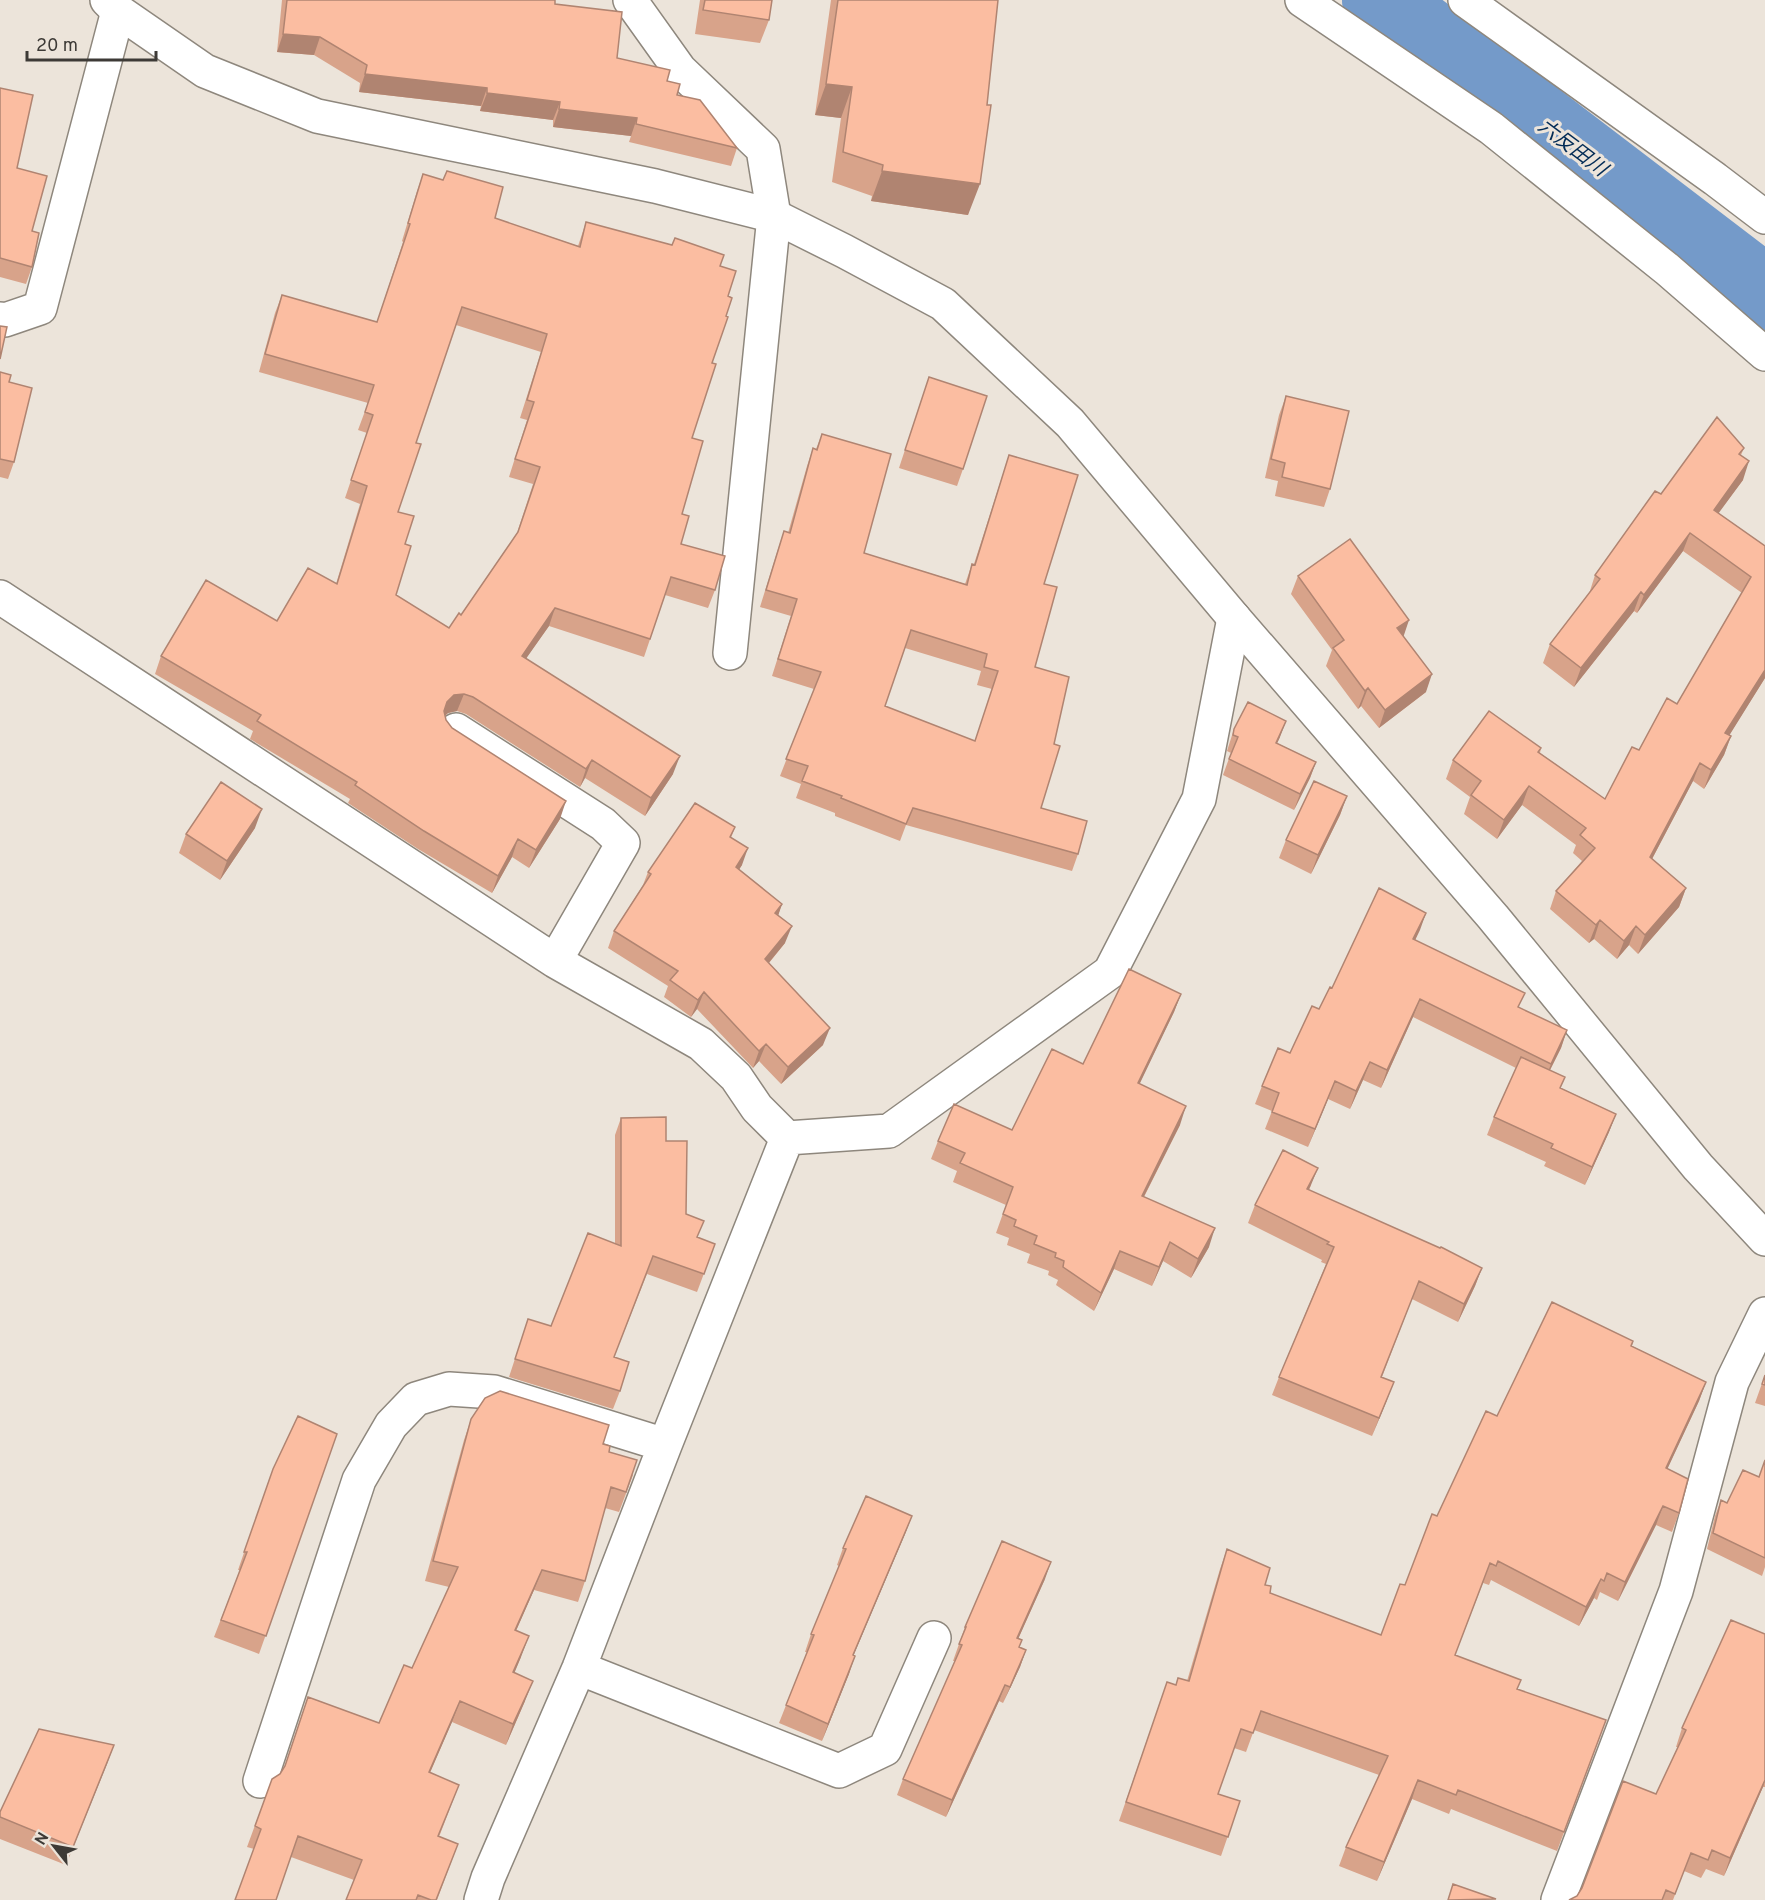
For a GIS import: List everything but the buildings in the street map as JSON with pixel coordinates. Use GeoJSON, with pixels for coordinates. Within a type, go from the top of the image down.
{"type":"FeatureCollection","features":[{"type":"Feature","properties":{"kind":"street"},"geometry":{"type":"LineString","coordinates":[[630,0],[680,70],[763,149],[774,216],[730,653]]}},
{"type":"Feature","properties":{"kind":"street"},"geometry":{"type":"LineString","coordinates":[[1302,0],[1491,128],[1667,269],[1765,354]]}},
{"type":"Feature","properties":{"kind":"street"},"geometry":{"type":"LineString","coordinates":[[1465,0],[1715,178],[1765,218]]}},
{"type":"Feature","properties":{"kind":"street"},"geometry":{"type":"LineString","coordinates":[[0,320],[40,308],[113,5],[205,71],[317,116],[643,183],[774,216],[844,250],[943,304],[1070,423],[1234,618],[1492,917],[1698,1167],[1765,1239]]}},
{"type":"Feature","properties":{"kind":"street"},"geometry":{"type":"LineString","coordinates":[[0,597],[555,962],[701,1044],[736,1077],[756,1108],[787,1138],[889,1131],[1110,972],[1199,799],[1234,618]]}},
{"type":"Feature","properties":{"kind":"street"},"geometry":{"type":"LineString","coordinates":[[456,730],[603,824],[623,843],[555,962]]}},
{"type":"Feature","properties":{"kind":"street"},"geometry":{"type":"LineString","coordinates":[[481,1900],[488,1878],[579,1668],[787,1138]]}},
{"type":"Feature","properties":{"kind":"street"},"geometry":{"type":"LineString","coordinates":[[1558,1900],[1677,1592],[1732,1382],[1765,1314]]}},
{"type":"Feature","properties":{"kind":"street"},"geometry":{"type":"LineString","coordinates":[[260,1781],[359,1480],[391,1425],[416,1399],[449,1389],[494,1392],[665,1445]]}},
{"type":"Feature","properties":{"kind":"street"},"geometry":{"type":"LineString","coordinates":[[579,1668],[839,1771],[885,1749],[934,1638]]}},
{"type":"Feature","properties":{"kind":"waterway","name":"六反田川"},"geometry":{"type":"LineString","coordinates":[[1380,0],[1765,294]]}}]}
